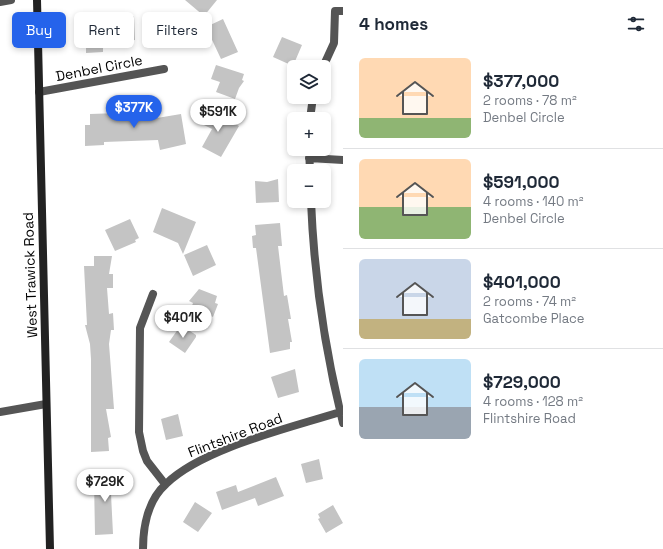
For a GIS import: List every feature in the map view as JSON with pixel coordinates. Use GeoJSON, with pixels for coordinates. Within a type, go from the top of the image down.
{"type":"FeatureCollection","features":[{"type":"Feature","properties":{"kind":"street"},"geometry":{"type":"LineString","coordinates":[[0,2],[11,0]]}},
{"type":"Feature","properties":{"kind":"street","name":"West Trawick Road"},"geometry":{"type":"LineString","coordinates":[[37,0],[50,549]]}},
{"type":"Feature","properties":{"kind":"street"},"geometry":{"type":"LineString","coordinates":[[326,60],[334,43],[335,11],[343,11]]}},
{"type":"Feature","properties":{"kind":"street","name":"Denbel Circle"},"geometry":{"type":"LineString","coordinates":[[39,92],[164,69]]}},
{"type":"Feature","properties":{"kind":"street"},"geometry":{"type":"LineString","coordinates":[[309,164],[309,158],[343,160]]}},
{"type":"Feature","properties":{"kind":"street"},"geometry":{"type":"LineString","coordinates":[[312,208],[316,268],[343,423]]}},
{"type":"Feature","properties":{"kind":"street"},"geometry":{"type":"LineString","coordinates":[[153,294],[140,328],[139,432],[147,461],[165,484]]}},
{"type":"Feature","properties":{"kind":"street"},"geometry":{"type":"LineString","coordinates":[[0,412],[46,404]]}},
{"type":"Feature","properties":{"kind":"street","name":"Flintshire Road"},"geometry":{"type":"LineString","coordinates":[[143,549],[146,518],[157,495],[165,484],[192,465],[251,440],[340,412]]}},
{"type":"Feature","properties":{"kind":"building"},"geometry":{"type":"Polygon","coordinates":[[[185,0],[217,0],[207,12],[199,12],[185,0]]]}},
{"type":"Feature","properties":{"kind":"building"},"geometry":{"type":"Polygon","coordinates":[[[134,16],[135,40],[134,40],[134,16]]]}},
{"type":"Feature","properties":{"kind":"building"},"geometry":{"type":"Polygon","coordinates":[[[223,19],[238,52],[221,59],[212,40],[212,24],[223,19]]]}},
{"type":"Feature","properties":{"kind":"building"},"geometry":{"type":"Polygon","coordinates":[[[282,37],[302,45],[296,60],[287,60],[287,63],[273,57],[282,37]]]}},
{"type":"Feature","properties":{"kind":"building"},"geometry":{"type":"Polygon","coordinates":[[[86,48],[103,48],[103,52],[86,53],[86,48]]]}},
{"type":"Feature","properties":{"kind":"building"},"geometry":{"type":"Polygon","coordinates":[[[216,65],[244,74],[242,80],[244,81],[239,88],[235,99],[216,92],[220,82],[211,79],[216,65]]]}},
{"type":"Feature","properties":{"kind":"building"},"geometry":{"type":"Polygon","coordinates":[[[135,107],[135,115],[145,115],[145,120],[181,114],[186,144],[160,150],[158,140],[104,142],[104,145],[85,146],[85,125],[90,125],[90,114],[119,113],[119,108],[135,107]]]}},
{"type":"Feature","properties":{"kind":"building"},"geometry":{"type":"Polygon","coordinates":[[[208,109],[239,126],[221,157],[202,147],[212,129],[200,123],[208,109]]]}},
{"type":"Feature","properties":{"kind":"building"},"geometry":{"type":"Polygon","coordinates":[[[278,179],[279,202],[256,203],[255,181],[267,182],[278,179]]]}},
{"type":"Feature","properties":{"kind":"building"},"geometry":{"type":"Polygon","coordinates":[[[162,208],[196,222],[183,254],[178,243],[153,232],[162,208]]]}},
{"type":"Feature","properties":{"kind":"building"},"geometry":{"type":"Polygon","coordinates":[[[130,219],[139,238],[135,240],[136,242],[115,251],[105,230],[130,219]]]}},
{"type":"Feature","properties":{"kind":"building"},"geometry":{"type":"Polygon","coordinates":[[[280,223],[282,246],[278,246],[284,296],[287,295],[291,319],[288,319],[292,342],[290,342],[290,349],[270,353],[256,248],[253,248],[252,236],[256,235],[255,225],[280,223]]]}},
{"type":"Feature","properties":{"kind":"building"},"geometry":{"type":"Polygon","coordinates":[[[207,245],[216,265],[193,276],[184,255],[207,245]]]}},
{"type":"Feature","properties":{"kind":"building"},"geometry":{"type":"Polygon","coordinates":[[[94,256],[112,256],[109,274],[113,274],[113,288],[107,288],[109,314],[113,313],[114,330],[111,330],[109,344],[114,409],[106,409],[111,437],[108,438],[109,451],[91,452],[91,359],[90,344],[85,325],[87,325],[84,266],[94,266],[94,256]]]}},
{"type":"Feature","properties":{"kind":"building"},"geometry":{"type":"Polygon","coordinates":[[[199,289],[217,296],[215,303],[218,304],[213,317],[211,316],[209,319],[190,311],[193,303],[189,301],[199,289]]]}},
{"type":"Feature","properties":{"kind":"building"},"geometry":{"type":"Polygon","coordinates":[[[181,325],[196,335],[185,353],[169,342],[181,325]]]}},
{"type":"Feature","properties":{"kind":"building"},"geometry":{"type":"Polygon","coordinates":[[[295,369],[299,392],[278,398],[271,377],[295,369]]]}},
{"type":"Feature","properties":{"kind":"building"},"geometry":{"type":"Polygon","coordinates":[[[178,414],[183,436],[166,440],[161,419],[178,414]]]}},
{"type":"Feature","properties":{"kind":"building"},"geometry":{"type":"Polygon","coordinates":[[[319,459],[323,479],[306,483],[301,464],[319,459]]]}},
{"type":"Feature","properties":{"kind":"building"},"geometry":{"type":"Polygon","coordinates":[[[120,475],[121,493],[111,494],[113,534],[95,535],[94,479],[120,475]]]}},
{"type":"Feature","properties":{"kind":"building"},"geometry":{"type":"Polygon","coordinates":[[[276,477],[284,496],[258,506],[255,498],[222,510],[216,492],[236,485],[238,492],[276,477]]]}},
{"type":"Feature","properties":{"kind":"building"},"geometry":{"type":"Polygon","coordinates":[[[195,502],[212,513],[198,532],[183,522],[195,502]]]}},
{"type":"Feature","properties":{"kind":"building"},"geometry":{"type":"Polygon","coordinates":[[[333,505],[343,523],[326,533],[318,519],[320,518],[318,514],[333,505]]]}}]}
